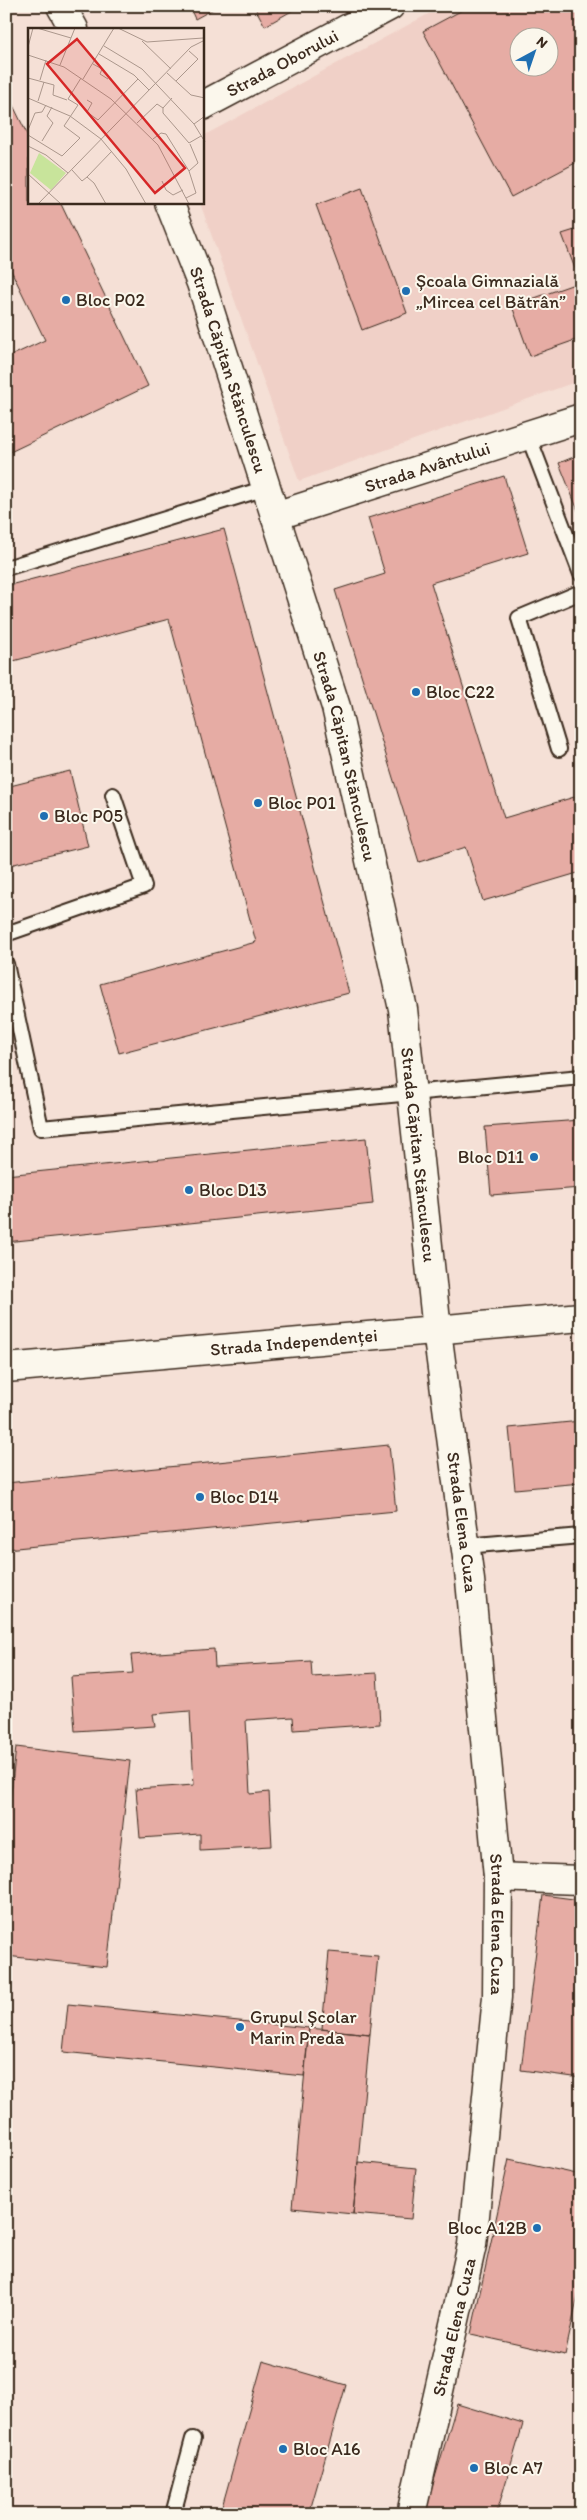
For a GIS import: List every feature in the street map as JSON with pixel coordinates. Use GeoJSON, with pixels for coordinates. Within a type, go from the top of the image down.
{"type":"FeatureCollection","features":[{"type":"Feature","properties":{"kind":"street"},"geometry":{"type":"LineString","coordinates":[[61,6],[73,28]]}},
{"type":"Feature","properties":{"kind":"street","name":"Strada Oborului"},"geometry":{"type":"LineString","coordinates":[[204,105],[390,6]]}},
{"type":"Feature","properties":{"kind":"street","name":"Strada Căpitan Stănculescu"},"geometry":{"type":"LineString","coordinates":[[170,204],[201,283],[336,707],[403,1009],[437,1331]]}},
{"type":"Feature","properties":{"kind":"street","name":"Strada Avântului"},"geometry":{"type":"LineString","coordinates":[[275,516],[581,418]]}},
{"type":"Feature","properties":{"kind":"street","name":"Strada Independenței"},"geometry":{"type":"LineString","coordinates":[[6,1368],[581,1317]]}},
{"type":"Feature","properties":{"kind":"street","name":"Strada Elena Cuza"},"geometry":{"type":"LineString","coordinates":[[411,2514],[472,2245],[497,1997],[498,1877],[465,1546],[437,1331]]}},
{"type":"Feature","properties":{"kind":"street"},"geometry":{"type":"LineString","coordinates":[[498,1877],[581,1880]]}},
{"type":"Feature","properties":{"kind":"lane"},"geometry":{"type":"LineString","coordinates":[[528,435],[581,574]]}},
{"type":"Feature","properties":{"kind":"lane"},"geometry":{"type":"LineString","coordinates":[[6,568],[266,488]]}},
{"type":"Feature","properties":{"kind":"lane"},"geometry":{"type":"LineString","coordinates":[[558,750],[518,618],[581,592]]}},
{"type":"Feature","properties":{"kind":"lane"},"geometry":{"type":"LineString","coordinates":[[6,934],[144,886],[114,795]]}},
{"type":"Feature","properties":{"kind":"lane"},"geometry":{"type":"LineString","coordinates":[[6,964],[41,1128],[412,1091],[581,1077]]}},
{"type":"Feature","properties":{"kind":"lane"},"geometry":{"type":"LineString","coordinates":[[465,1546],[581,1536]]}},
{"type":"Feature","properties":{"kind":"lane"},"geometry":{"type":"LineString","coordinates":[[173,2514],[193,2440]]}},
{"type":"Feature","properties":{"kind":"shaded area","name":"Școala Gimnazială „Mircea cel Bătrân”"},"geometry":{"type":"Polygon","coordinates":[[[443,6],[581,6],[581,380],[299,481],[200,204],[204,204],[204,135],[443,6]]]}},
{"type":"Feature","properties":{"kind":"building"},"geometry":{"type":"Polygon","coordinates":[[[189,6],[219,6],[195,19],[189,6]]]}},
{"type":"Feature","properties":{"kind":"building"},"geometry":{"type":"Polygon","coordinates":[[[254,6],[296,6],[297,8],[265,26],[254,6]]]}},
{"type":"Feature","properties":{"kind":"building"},"geometry":{"type":"Polygon","coordinates":[[[470,6],[578,6],[581,11],[581,160],[511,197],[423,31],[470,6]]]}},
{"type":"Feature","properties":{"kind":"building","name":"Bloc P02"},"geometry":{"type":"Polygon","coordinates":[[[6,91],[28,136],[28,204],[61,204],[148,386],[6,454],[6,358],[45,340],[6,260],[6,91]]]}},
{"type":"Feature","properties":{"kind":"building"},"geometry":{"type":"Polygon","coordinates":[[[362,188],[407,313],[362,330],[316,205],[362,188]]]}},
{"type":"Feature","properties":{"kind":"building"},"geometry":{"type":"Polygon","coordinates":[[[581,228],[581,338],[530,356],[512,306],[580,282],[562,234],[581,228]]]}},
{"type":"Feature","properties":{"kind":"building"},"geometry":{"type":"Polygon","coordinates":[[[581,454],[581,518],[559,463],[581,454]]]}},
{"type":"Feature","properties":{"kind":"building","name":"Bloc C22"},"geometry":{"type":"Polygon","coordinates":[[[504,476],[528,553],[431,583],[504,818],[581,795],[581,872],[483,901],[466,847],[419,862],[335,590],[385,574],[368,518],[504,476]]]}},
{"type":"Feature","properties":{"kind":"building","name":"Bloc P01"},"geometry":{"type":"Polygon","coordinates":[[[224,529],[349,993],[119,1053],[100,984],[256,942],[169,619],[6,663],[6,586],[224,529]]]}},
{"type":"Feature","properties":{"kind":"building","name":"Bloc P05"},"geometry":{"type":"Polygon","coordinates":[[[70,771],[88,846],[6,866],[6,787],[70,771]]]}},
{"type":"Feature","properties":{"kind":"building","name":"Bloc D11"},"geometry":{"type":"Polygon","coordinates":[[[581,1120],[581,1188],[491,1195],[485,1127],[581,1120]]]}},
{"type":"Feature","properties":{"kind":"building","name":"Bloc D13"},"geometry":{"type":"Polygon","coordinates":[[[366,1138],[373,1204],[6,1242],[6,1175],[366,1138]]]}},
{"type":"Feature","properties":{"kind":"building"},"geometry":{"type":"Polygon","coordinates":[[[581,1421],[581,1483],[515,1489],[509,1428],[581,1421]]]}},
{"type":"Feature","properties":{"kind":"building","name":"Bloc D14"},"geometry":{"type":"Polygon","coordinates":[[[389,1445],[396,1511],[6,1549],[6,1483],[389,1445]]]}},
{"type":"Feature","properties":{"kind":"building"},"geometry":{"type":"Polygon","coordinates":[[[214,1649],[215,1667],[311,1661],[312,1677],[377,1673],[380,1724],[294,1730],[293,1717],[246,1720],[250,1794],[269,1792],[272,1846],[200,1850],[200,1834],[140,1838],[136,1789],[194,1785],[190,1711],[153,1714],[155,1726],[75,1731],[71,1677],[133,1673],[131,1655],[214,1649]]]}},
{"type":"Feature","properties":{"kind":"building"},"geometry":{"type":"Polygon","coordinates":[[[16,1747],[130,1761],[107,1967],[6,1956],[6,1839],[16,1747]]]}},
{"type":"Feature","properties":{"kind":"building"},"geometry":{"type":"Polygon","coordinates":[[[543,1895],[581,1900],[581,2078],[521,2070],[543,1895]]]}},
{"type":"Feature","properties":{"kind":"building"},"geometry":{"type":"Polygon","coordinates":[[[329,1952],[378,1956],[370,2034],[322,2029],[329,1952]]]}},
{"type":"Feature","properties":{"kind":"building"},"geometry":{"type":"Polygon","coordinates":[[[68,2004],[309,2028],[304,2076],[63,2052],[68,2004]]]}},
{"type":"Feature","properties":{"kind":"building"},"geometry":{"type":"Polygon","coordinates":[[[309,2028],[370,2034],[353,2214],[292,2208],[309,2028]]]}},
{"type":"Feature","properties":{"kind":"building","name":"Bloc A12B"},"geometry":{"type":"Polygon","coordinates":[[[509,2159],[581,2175],[581,2282],[565,2355],[471,2334],[509,2159]]]}},
{"type":"Feature","properties":{"kind":"building"},"geometry":{"type":"Polygon","coordinates":[[[358,2162],[416,2168],[411,2219],[353,2214],[358,2162]]]}},
{"type":"Feature","properties":{"kind":"building","name":"Bloc A16"},"geometry":{"type":"Polygon","coordinates":[[[263,2361],[346,2385],[309,2514],[220,2514],[263,2361]]]}},
{"type":"Feature","properties":{"kind":"building","name":"Bloc A7"},"geometry":{"type":"Polygon","coordinates":[[[457,2404],[523,2424],[497,2512],[502,2514],[424,2514],[457,2404]]]}},
{"type":"Feature","properties":{"kind":"place","name":"Școala Gimnazială „Mircea cel Bătrân”"},"geometry":{"type":"Point","coordinates":[406,291]}},
{"type":"Feature","properties":{"kind":"place","name":"Bloc P02"},"geometry":{"type":"Point","coordinates":[66,300]}},
{"type":"Feature","properties":{"kind":"place","name":"Bloc C22"},"geometry":{"type":"Point","coordinates":[416,692]}},
{"type":"Feature","properties":{"kind":"place","name":"Bloc P01"},"geometry":{"type":"Point","coordinates":[258,803]}},
{"type":"Feature","properties":{"kind":"place","name":"Bloc P05"},"geometry":{"type":"Point","coordinates":[44,816]}},
{"type":"Feature","properties":{"kind":"place","name":"Bloc D11"},"geometry":{"type":"Point","coordinates":[534,1157]}},
{"type":"Feature","properties":{"kind":"place","name":"Bloc D13"},"geometry":{"type":"Point","coordinates":[189,1190]}},
{"type":"Feature","properties":{"kind":"place","name":"Bloc D14"},"geometry":{"type":"Point","coordinates":[200,1497]}},
{"type":"Feature","properties":{"kind":"place","name":"Grupul Școlar Marin Preda"},"geometry":{"type":"Point","coordinates":[240,2027]}},
{"type":"Feature","properties":{"kind":"place","name":"Bloc A12B"},"geometry":{"type":"Point","coordinates":[537,2228]}},
{"type":"Feature","properties":{"kind":"place","name":"Bloc A16"},"geometry":{"type":"Point","coordinates":[283,2449]}},
{"type":"Feature","properties":{"kind":"place","name":"Bloc A7"},"geometry":{"type":"Point","coordinates":[474,2468]}}]}
